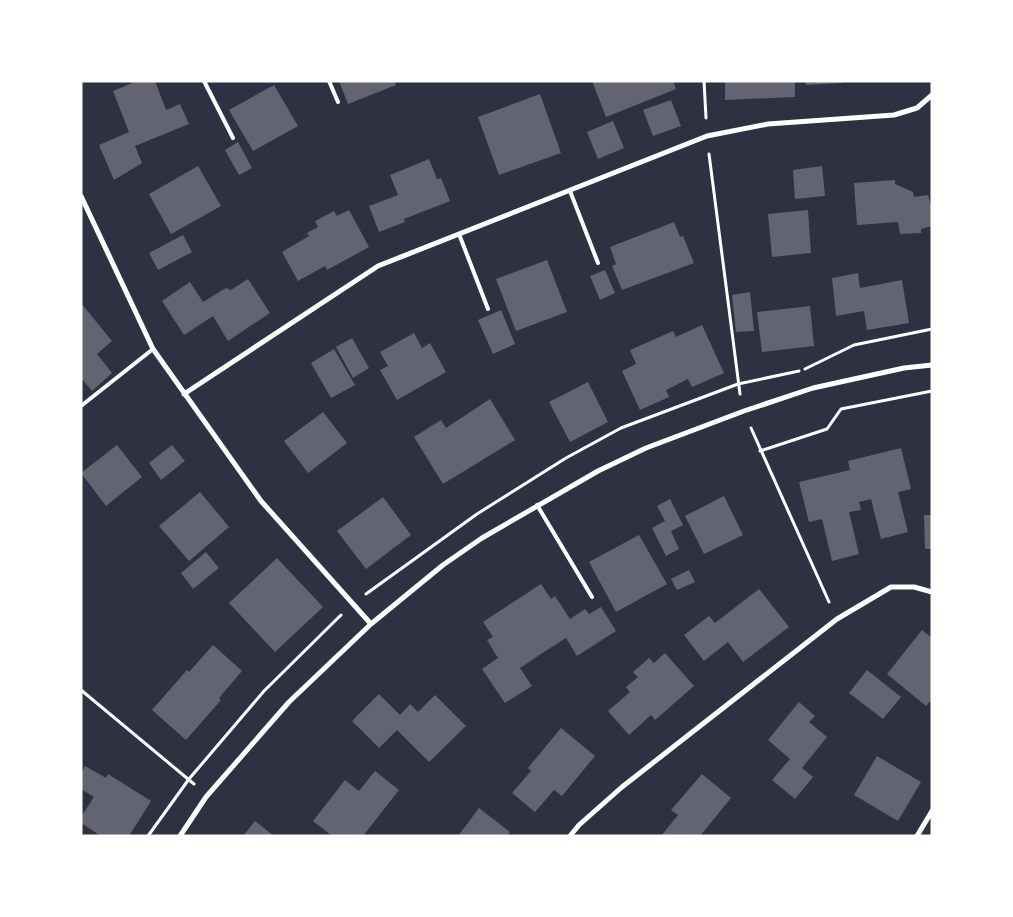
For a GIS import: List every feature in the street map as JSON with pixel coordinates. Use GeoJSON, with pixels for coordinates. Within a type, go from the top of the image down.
{"type":"FeatureCollection","features":[{"type":"Feature","properties":{"kind":"street"},"geometry":{"type":"LineString","coordinates":[[184,394],[378,266],[707,136],[768,124],[894,115],[917,108],[932,95]]}},
{"type":"Feature","properties":{"kind":"street"},"geometry":{"type":"LineString","coordinates":[[81,196],[153,349],[261,501],[371,624]]}},
{"type":"Feature","properties":{"kind":"street"},"geometry":{"type":"LineString","coordinates":[[180,836],[206,797],[290,702],[371,624],[443,566],[482,538],[598,471],[646,448],[744,411],[814,388],[904,368],[932,365]]}},
{"type":"Feature","properties":{"kind":"street"},"geometry":{"type":"LineString","coordinates":[[570,836],[579,825],[629,781],[837,619],[891,587],[914,587],[932,592]]}},
{"type":"Feature","properties":{"kind":"street"},"geometry":{"type":"LineString","coordinates":[[917,836],[932,811]]}},
{"type":"Feature","properties":{"kind":"lane"},"geometry":{"type":"LineString","coordinates":[[204,81],[233,138]]}},
{"type":"Feature","properties":{"kind":"lane"},"geometry":{"type":"LineString","coordinates":[[329,81],[338,102]]}},
{"type":"Feature","properties":{"kind":"lane"},"geometry":{"type":"LineString","coordinates":[[570,191],[598,263]]}},
{"type":"Feature","properties":{"kind":"lane"},"geometry":{"type":"LineString","coordinates":[[459,234],[488,308]]}},
{"type":"Feature","properties":{"kind":"lane"},"geometry":{"type":"LineString","coordinates":[[81,406],[153,349]]}},
{"type":"Feature","properties":{"kind":"lane"},"geometry":{"type":"LineString","coordinates":[[537,505],[592,597]]}},
{"type":"Feature","properties":{"kind":"path"},"geometry":{"type":"LineString","coordinates":[[704,81],[707,136],[738,384],[744,411],[760,451],[837,619]]}},
{"type":"Feature","properties":{"kind":"path"},"geometry":{"type":"LineString","coordinates":[[760,451],[827,430],[841,409],[932,391]]}},
{"type":"Feature","properties":{"kind":"path"},"geometry":{"type":"LineString","coordinates":[[81,690],[206,797]]}},
{"type":"Feature","properties":{"kind":"building"},"geometry":{"type":"Polygon","coordinates":[[[137,81],[155,81],[166,110],[180,104],[189,124],[135,146],[142,163],[114,180],[99,145],[129,132],[113,91],[137,81]]]}},
{"type":"Feature","properties":{"kind":"building"},"geometry":{"type":"Polygon","coordinates":[[[339,81],[395,81],[396,85],[348,104],[339,81]]]}},
{"type":"Feature","properties":{"kind":"building"},"geometry":{"type":"Polygon","coordinates":[[[592,81],[673,81],[676,89],[606,117],[592,81]]]}},
{"type":"Feature","properties":{"kind":"building"},"geometry":{"type":"Polygon","coordinates":[[[725,81],[795,81],[795,97],[725,100],[725,81]]]}},
{"type":"Feature","properties":{"kind":"building"},"geometry":{"type":"Polygon","coordinates":[[[805,81],[842,81],[842,83],[806,85],[805,81]]]}},
{"type":"Feature","properties":{"kind":"building"},"geometry":{"type":"Polygon","coordinates":[[[274,85],[298,126],[253,151],[229,110],[274,85]]]}},
{"type":"Feature","properties":{"kind":"building"},"geometry":{"type":"Polygon","coordinates":[[[540,94],[561,153],[499,175],[478,117],[540,94]]]}},
{"type":"Feature","properties":{"kind":"building"},"geometry":{"type":"Polygon","coordinates":[[[671,100],[681,126],[653,136],[643,110],[671,100]]]}},
{"type":"Feature","properties":{"kind":"building"},"geometry":{"type":"Polygon","coordinates":[[[613,121],[624,148],[598,159],[587,132],[613,121]]]}},
{"type":"Feature","properties":{"kind":"building"},"geometry":{"type":"Polygon","coordinates":[[[238,142],[252,168],[239,175],[225,150],[238,142]]]}},
{"type":"Feature","properties":{"kind":"building"},"geometry":{"type":"Polygon","coordinates":[[[429,159],[437,179],[441,178],[450,201],[404,219],[405,222],[379,232],[369,206],[398,195],[390,175],[429,159]]]}},
{"type":"Feature","properties":{"kind":"building"},"geometry":{"type":"Polygon","coordinates":[[[198,166],[221,206],[171,234],[149,194],[198,166]]]}},
{"type":"Feature","properties":{"kind":"building"},"geometry":{"type":"Polygon","coordinates":[[[822,166],[825,196],[795,199],[793,170],[822,166]]]}},
{"type":"Feature","properties":{"kind":"building"},"geometry":{"type":"Polygon","coordinates":[[[895,180],[895,184],[913,192],[914,197],[928,195],[932,210],[932,226],[921,229],[921,233],[900,234],[898,222],[857,225],[854,183],[895,180]]]}},
{"type":"Feature","properties":{"kind":"building"},"geometry":{"type":"Polygon","coordinates":[[[349,210],[369,247],[327,270],[325,266],[298,281],[282,252],[309,236],[307,233],[318,227],[315,221],[334,211],[337,216],[349,210]]]}},
{"type":"Feature","properties":{"kind":"building"},"geometry":{"type":"Polygon","coordinates":[[[808,210],[811,253],[772,257],[768,214],[808,210]]]}},
{"type":"Feature","properties":{"kind":"building"},"geometry":{"type":"Polygon","coordinates":[[[674,222],[680,237],[683,236],[694,263],[622,290],[612,266],[616,264],[610,247],[674,222]]]}},
{"type":"Feature","properties":{"kind":"building"},"geometry":{"type":"Polygon","coordinates":[[[183,235],[192,252],[158,270],[149,253],[183,235]]]}},
{"type":"Feature","properties":{"kind":"building"},"geometry":{"type":"Polygon","coordinates":[[[547,260],[567,312],[516,331],[496,279],[547,260]]]}},
{"type":"Feature","properties":{"kind":"building"},"geometry":{"type":"Polygon","coordinates":[[[605,270],[615,293],[600,300],[590,276],[605,270]]]}},
{"type":"Feature","properties":{"kind":"building"},"geometry":{"type":"Polygon","coordinates":[[[858,273],[860,288],[902,280],[909,323],[867,330],[864,311],[836,316],[832,278],[858,273]]]}},
{"type":"Feature","properties":{"kind":"building"},"geometry":{"type":"Polygon","coordinates":[[[248,279],[270,313],[228,341],[213,316],[184,335],[162,301],[190,282],[203,302],[226,288],[231,290],[248,279]]]}},
{"type":"Feature","properties":{"kind":"building"},"geometry":{"type":"Polygon","coordinates":[[[750,292],[754,331],[736,332],[732,295],[750,292]]]}},
{"type":"Feature","properties":{"kind":"building"},"geometry":{"type":"Polygon","coordinates":[[[81,303],[112,341],[97,354],[112,373],[92,391],[81,378],[81,303]]]}},
{"type":"Feature","properties":{"kind":"building"},"geometry":{"type":"Polygon","coordinates":[[[810,306],[814,346],[762,352],[757,312],[810,306]]]}},
{"type":"Feature","properties":{"kind":"building"},"geometry":{"type":"Polygon","coordinates":[[[501,310],[515,344],[493,354],[478,320],[501,310]]]}},
{"type":"Feature","properties":{"kind":"building"},"geometry":{"type":"Polygon","coordinates":[[[702,325],[724,373],[692,387],[688,379],[666,390],[669,397],[640,410],[622,371],[636,364],[630,350],[673,331],[676,337],[702,325]]]}},
{"type":"Feature","properties":{"kind":"building"},"geometry":{"type":"Polygon","coordinates":[[[414,333],[422,348],[430,343],[446,372],[397,400],[380,370],[388,366],[380,352],[414,333]]]}},
{"type":"Feature","properties":{"kind":"building"},"geometry":{"type":"Polygon","coordinates":[[[352,338],[369,368],[353,378],[336,347],[352,338]]]}},
{"type":"Feature","properties":{"kind":"building"},"geometry":{"type":"Polygon","coordinates":[[[334,349],[355,385],[331,398],[311,363],[334,349]]]}},
{"type":"Feature","properties":{"kind":"building"},"geometry":{"type":"Polygon","coordinates":[[[588,382],[608,422],[570,442],[549,402],[588,382]]]}},
{"type":"Feature","properties":{"kind":"building"},"geometry":{"type":"Polygon","coordinates":[[[490,399],[515,440],[443,484],[414,437],[441,420],[446,428],[490,399]]]}},
{"type":"Feature","properties":{"kind":"building"},"geometry":{"type":"Polygon","coordinates":[[[323,412],[347,443],[308,473],[284,441],[323,412]]]}},
{"type":"Feature","properties":{"kind":"building"},"geometry":{"type":"Polygon","coordinates":[[[117,445],[142,477],[106,506],[81,473],[117,445]]]}},
{"type":"Feature","properties":{"kind":"building"},"geometry":{"type":"Polygon","coordinates":[[[172,445],[185,461],[161,480],[149,463],[172,445]]]}},
{"type":"Feature","properties":{"kind":"building"},"geometry":{"type":"Polygon","coordinates":[[[901,448],[911,489],[898,492],[908,532],[881,539],[871,499],[859,502],[861,510],[849,512],[859,554],[832,561],[822,519],[809,522],[799,482],[850,470],[848,461],[901,448]]]}},
{"type":"Feature","properties":{"kind":"building"},"geometry":{"type":"Polygon","coordinates":[[[200,492],[229,527],[189,561],[159,526],[200,492]]]}},
{"type":"Feature","properties":{"kind":"building"},"geometry":{"type":"Polygon","coordinates":[[[724,496],[743,535],[704,554],[685,516],[724,496]]]}},
{"type":"Feature","properties":{"kind":"building"},"geometry":{"type":"Polygon","coordinates":[[[383,497],[411,535],[366,569],[337,531],[383,497]]]}},
{"type":"Feature","properties":{"kind":"building"},"geometry":{"type":"Polygon","coordinates":[[[670,499],[683,525],[671,531],[679,549],[666,556],[652,528],[665,521],[657,506],[670,499]]]}},
{"type":"Feature","properties":{"kind":"building"},"geometry":{"type":"Polygon","coordinates":[[[924,515],[932,515],[932,549],[925,549],[924,515]]]}},
{"type":"Feature","properties":{"kind":"building"},"geometry":{"type":"Polygon","coordinates":[[[639,535],[667,584],[616,612],[589,562],[639,535]]]}},
{"type":"Feature","properties":{"kind":"building"},"geometry":{"type":"Polygon","coordinates":[[[206,552],[219,568],[193,589],[181,573],[206,552]]]}},
{"type":"Feature","properties":{"kind":"building"},"geometry":{"type":"Polygon","coordinates":[[[277,558],[323,607],[275,652],[229,603],[277,558]]]}},
{"type":"Feature","properties":{"kind":"building"},"geometry":{"type":"Polygon","coordinates":[[[689,570],[695,582],[677,590],[671,579],[689,570]]]}},
{"type":"Feature","properties":{"kind":"building"},"geometry":{"type":"Polygon","coordinates":[[[541,584],[551,599],[555,596],[570,619],[585,609],[589,614],[601,607],[616,631],[577,656],[566,638],[544,652],[520,668],[532,686],[505,703],[482,669],[498,658],[487,640],[493,637],[483,622],[541,584]]]}},
{"type":"Feature","properties":{"kind":"building"},"geometry":{"type":"Polygon","coordinates":[[[759,589],[789,627],[743,662],[728,642],[704,661],[684,635],[709,616],[715,623],[759,589]]]}},
{"type":"Feature","properties":{"kind":"building"},"geometry":{"type":"Polygon","coordinates":[[[922,630],[932,638],[932,699],[926,706],[887,674],[922,630]]]}},
{"type":"Feature","properties":{"kind":"building"},"geometry":{"type":"Polygon","coordinates":[[[213,645],[242,671],[219,698],[221,700],[186,740],[152,710],[187,670],[189,672],[213,645]]]}},
{"type":"Feature","properties":{"kind":"building"},"geometry":{"type":"Polygon","coordinates":[[[665,653],[694,686],[655,720],[651,715],[629,735],[608,711],[630,692],[626,687],[638,677],[633,672],[649,658],[654,663],[665,653]]]}},
{"type":"Feature","properties":{"kind":"building"},"geometry":{"type":"Polygon","coordinates":[[[867,670],[901,697],[883,719],[849,693],[867,670]]]}},
{"type":"Feature","properties":{"kind":"building"},"geometry":{"type":"Polygon","coordinates":[[[379,694],[400,715],[410,704],[418,712],[435,695],[466,726],[429,762],[397,730],[379,748],[352,721],[379,694]]]}},
{"type":"Feature","properties":{"kind":"building"},"geometry":{"type":"Polygon","coordinates":[[[799,702],[815,716],[809,722],[827,737],[802,768],[813,777],[795,799],[772,780],[790,759],[768,740],[799,702]]]}},
{"type":"Feature","properties":{"kind":"building"},"geometry":{"type":"Polygon","coordinates":[[[561,728],[595,756],[562,796],[554,790],[535,812],[512,793],[531,771],[528,768],[561,728]]]}},
{"type":"Feature","properties":{"kind":"building"},"geometry":{"type":"Polygon","coordinates":[[[877,756],[921,782],[898,821],[854,795],[877,756]]]}},
{"type":"Feature","properties":{"kind":"building"},"geometry":{"type":"Polygon","coordinates":[[[85,766],[106,778],[108,774],[151,801],[129,836],[101,836],[81,823],[81,817],[94,797],[81,789],[81,773],[85,766]]]}},
{"type":"Feature","properties":{"kind":"building"},"geometry":{"type":"Polygon","coordinates":[[[375,771],[399,790],[363,836],[332,836],[313,821],[345,780],[359,791],[375,771]]]}},
{"type":"Feature","properties":{"kind":"building"},"geometry":{"type":"Polygon","coordinates":[[[702,774],[731,798],[700,836],[661,836],[678,815],[671,810],[702,774]]]}},
{"type":"Feature","properties":{"kind":"building"},"geometry":{"type":"Polygon","coordinates":[[[479,808],[510,832],[507,836],[458,836],[479,808]]]}},
{"type":"Feature","properties":{"kind":"building"},"geometry":{"type":"Polygon","coordinates":[[[255,821],[274,836],[243,836],[255,821]]]}}]}
